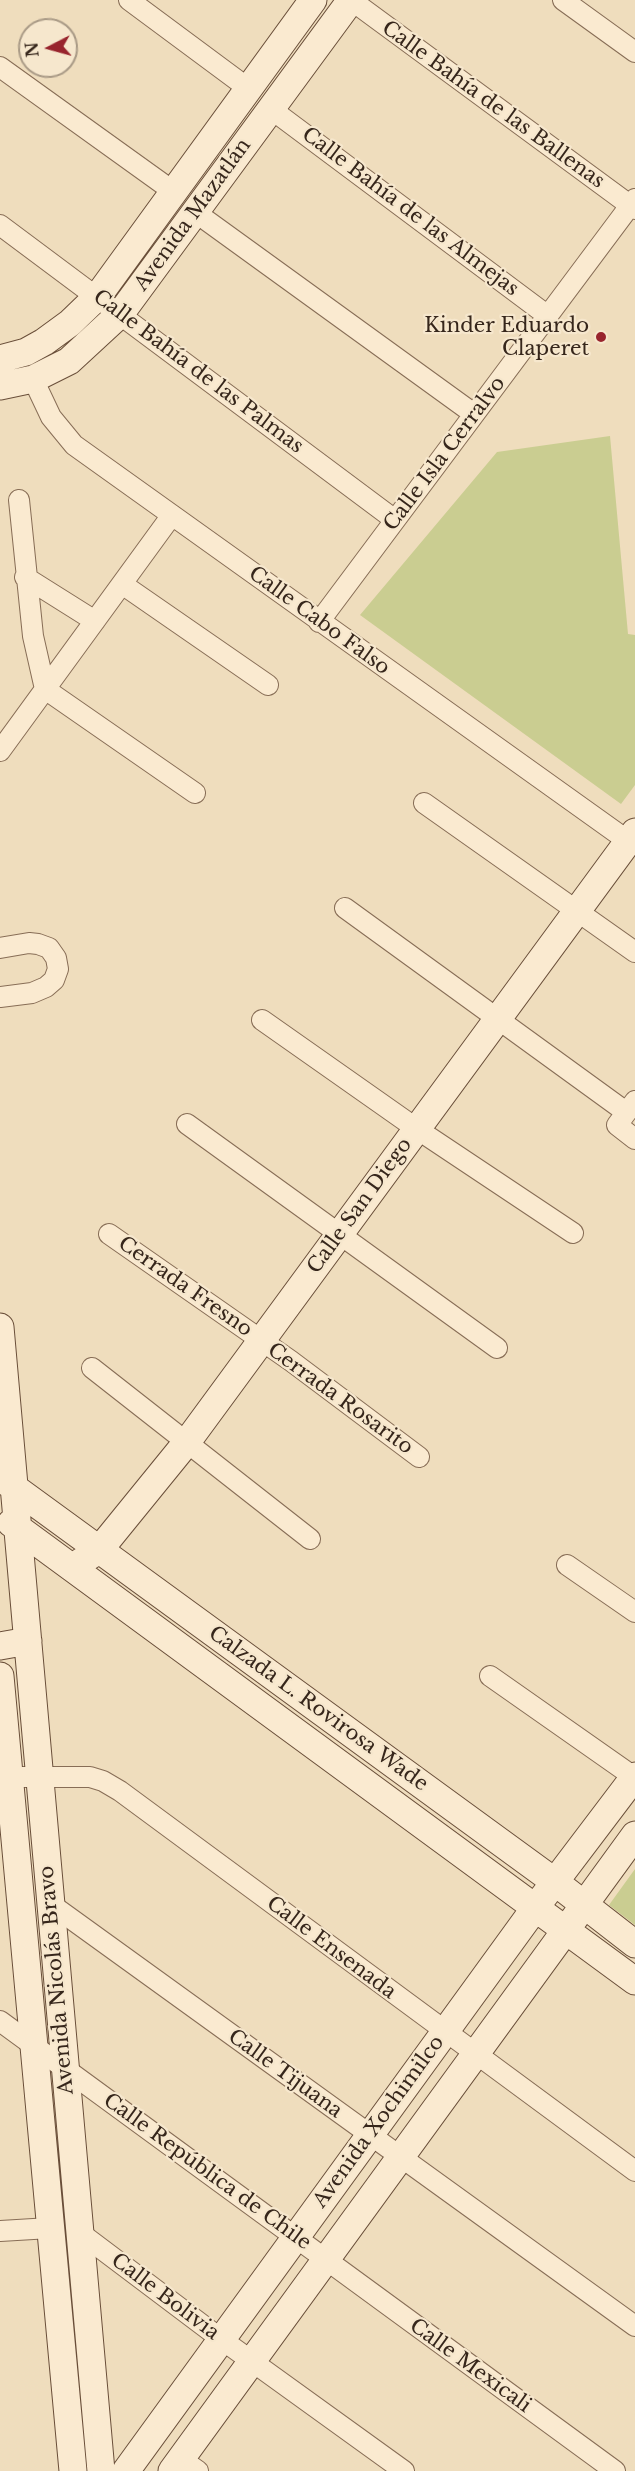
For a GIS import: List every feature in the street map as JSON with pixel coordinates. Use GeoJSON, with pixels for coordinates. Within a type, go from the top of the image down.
{"type":"FeatureCollection","features":[{"type":"Feature","properties":{"kind":"main road","name":"Avenida Mazatlán"},"geometry":{"type":"LineString","coordinates":[[0,359],[26,352],[44,342],[70,323],[98,296],[313,0]]}},
{"type":"Feature","properties":{"kind":"main road","name":"Avenida Mazatlán"},"geometry":{"type":"LineString","coordinates":[[0,386],[33,379],[69,361],[121,313],[351,0]]}},
{"type":"Feature","properties":{"kind":"main road","name":"Calle San Diego"},"geometry":{"type":"LineString","coordinates":[[73,1567],[100,1549],[187,1442],[497,1018],[633,840]]}},
{"type":"Feature","properties":{"kind":"main road","name":"Avenida Nicolás Bravo"},"geometry":{"type":"LineString","coordinates":[[0,1327],[9,1522],[32,1675],[100,2471]]}},
{"type":"Feature","properties":{"kind":"main road","name":"Calzada L. Rovirosa Wade"},"geometry":{"type":"LineString","coordinates":[[8,1483],[555,1882],[583,1906],[635,1944]]}},
{"type":"Feature","properties":{"kind":"main road","name":"Calzada L. Rovirosa Wade"},"geometry":{"type":"LineString","coordinates":[[9,1522],[635,1981]]}},
{"type":"Feature","properties":{"kind":"main road"},"geometry":{"type":"LineString","coordinates":[[0,1646],[28,1641]]}},
{"type":"Feature","properties":{"kind":"main road"},"geometry":{"type":"LineString","coordinates":[[0,1685],[32,1675]]}},
{"type":"Feature","properties":{"kind":"main road","name":"Avenida Nicolás Bravo"},"geometry":{"type":"LineString","coordinates":[[0,1676],[73,2471]]}},
{"type":"Feature","properties":{"kind":"main road","name":"Avenida Xochimilco"},"geometry":{"type":"LineString","coordinates":[[126,2471],[535,1908],[634,1776]]}},
{"type":"Feature","properties":{"kind":"main road","name":"Avenida Xochimilco"},"geometry":{"type":"LineString","coordinates":[[184,2467],[253,2362],[635,1835]]}},
{"type":"Feature","properties":{"kind":"street"},"geometry":{"type":"LineString","coordinates":[[129,0],[249,88]]}},
{"type":"Feature","properties":{"kind":"street","name":"Calle Bahía de las Ballenas"},"geometry":{"type":"LineString","coordinates":[[351,0],[633,205]]}},
{"type":"Feature","properties":{"kind":"street"},"geometry":{"type":"LineString","coordinates":[[563,0],[635,52]]}},
{"type":"Feature","properties":{"kind":"street"},"geometry":{"type":"LineString","coordinates":[[0,67],[174,192]]}},
{"type":"Feature","properties":{"kind":"street","name":"Calle Bahía de las Almejas"},"geometry":{"type":"LineString","coordinates":[[271,109],[548,316]]}},
{"type":"Feature","properties":{"kind":"street","name":"Calle Isla Cerralvo"},"geometry":{"type":"LineString","coordinates":[[319,622],[633,205]]}},
{"type":"Feature","properties":{"kind":"street"},"geometry":{"type":"LineString","coordinates":[[195,212],[474,414]]}},
{"type":"Feature","properties":{"kind":"street","name":"Calle Bahía de las Palmas"},"geometry":{"type":"LineString","coordinates":[[0,225],[121,313],[395,520]]}},
{"type":"Feature","properties":{"kind":"street","name":"Calle Cabo Falso"},"geometry":{"type":"LineString","coordinates":[[33,379],[51,417],[74,444],[319,622],[633,840]]}},
{"type":"Feature","properties":{"kind":"street"},"geometry":{"type":"LineString","coordinates":[[19,500],[25,577],[38,665],[45,689],[195,793]]}},
{"type":"Feature","properties":{"kind":"street"},"geometry":{"type":"LineString","coordinates":[[0,751],[172,515]]}},
{"type":"Feature","properties":{"kind":"street"},"geometry":{"type":"LineString","coordinates":[[25,577],[95,621]]}},
{"type":"Feature","properties":{"kind":"street"},"geometry":{"type":"LineString","coordinates":[[122,584],[268,685]]}},
{"type":"Feature","properties":{"kind":"street"},"geometry":{"type":"LineString","coordinates":[[424,803],[635,952]]}},
{"type":"Feature","properties":{"kind":"street"},"geometry":{"type":"LineString","coordinates":[[345,908],[626,1112],[635,1139]]}},
{"type":"Feature","properties":{"kind":"street"},"geometry":{"type":"LineString","coordinates":[[0,948],[29,943],[38,944],[49,948],[56,958],[58,969],[54,980],[46,987],[32,993],[0,997]]}},
{"type":"Feature","properties":{"kind":"street"},"geometry":{"type":"LineString","coordinates":[[262,1020],[417,1129],[573,1233]]}},
{"type":"Feature","properties":{"kind":"street"},"geometry":{"type":"LineString","coordinates":[[187,1124],[497,1348]]}},
{"type":"Feature","properties":{"kind":"street","name":"Cerrada Fresno"},"geometry":{"type":"LineString","coordinates":[[109,1234],[261,1340]]}},
{"type":"Feature","properties":{"kind":"street","name":"Cerrada Rosarito"},"geometry":{"type":"LineString","coordinates":[[261,1340],[419,1457]]}},
{"type":"Feature","properties":{"kind":"street"},"geometry":{"type":"LineString","coordinates":[[92,1368],[310,1539]]}},
{"type":"Feature","properties":{"kind":"street"},"geometry":{"type":"LineString","coordinates":[[567,1565],[635,1612]]}},
{"type":"Feature","properties":{"kind":"street"},"geometry":{"type":"LineString","coordinates":[[490,1676],[634,1776]]}},
{"type":"Feature","properties":{"kind":"street","name":"Calle Ensenada"},"geometry":{"type":"LineString","coordinates":[[10,1777],[90,1777],[103,1781],[120,1791],[475,2055],[635,2170]]}},
{"type":"Feature","properties":{"kind":"street","name":"Calle Tijuana"},"geometry":{"type":"LineString","coordinates":[[52,1905],[635,2326]]}},
{"type":"Feature","properties":{"kind":"street","name":"Calle República de Chile"},"geometry":{"type":"LineString","coordinates":[[0,2021],[326,2260]]}},
{"type":"Feature","properties":{"kind":"street"},"geometry":{"type":"LineString","coordinates":[[0,2231],[50,2228]]}},
{"type":"Feature","properties":{"kind":"street","name":"Calle Bolivia"},"geometry":{"type":"LineString","coordinates":[[79,2232],[221,2339],[404,2471]]}},
{"type":"Feature","properties":{"kind":"street","name":"Calle Mexicali"},"geometry":{"type":"LineString","coordinates":[[326,2260],[615,2471]]}},
{"type":"Feature","properties":{"kind":"green space"},"geometry":{"type":"Polygon","coordinates":[[[610,436],[628,634],[635,635],[635,785],[621,804],[360,615],[497,452],[610,436]]]}},
{"type":"Feature","properties":{"kind":"green space"},"geometry":{"type":"Polygon","coordinates":[[[635,1869],[635,1925],[609,1905],[635,1869]]]}},
{"type":"Feature","properties":{"kind":"place","name":"Kinder Eduardo Claperet"},"geometry":{"type":"Point","coordinates":[601,337]}}]}
